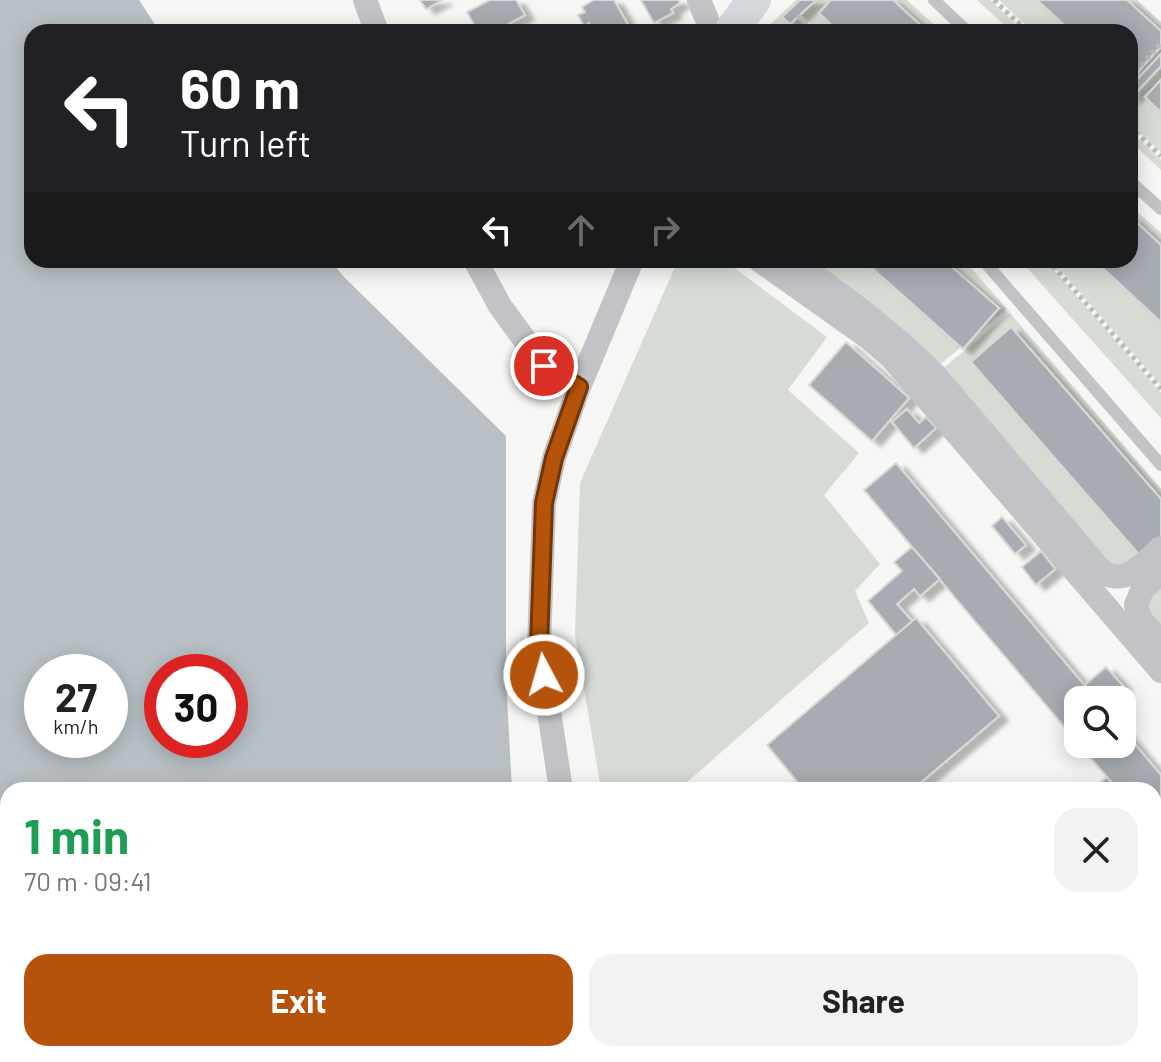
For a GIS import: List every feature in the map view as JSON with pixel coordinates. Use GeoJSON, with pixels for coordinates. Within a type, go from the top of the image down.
{"type":"FeatureCollection","features":[{"type":"Feature","properties":{"kind":"street"},"geometry":{"type":"LineString","coordinates":[[365,0],[374,24]]}},
{"type":"Feature","properties":{"kind":"street"},"geometry":{"type":"LineString","coordinates":[[699,0],[709,24]]}},
{"type":"Feature","properties":{"kind":"street"},"geometry":{"type":"LineString","coordinates":[[737,24],[754,0]]}},
{"type":"Feature","properties":{"kind":"street"},"geometry":{"type":"LineString","coordinates":[[479,268],[500,306],[544,366],[579,387]]}},
{"type":"Feature","properties":{"kind":"street"},"geometry":{"type":"LineString","coordinates":[[560,782],[539,646],[544,503],[554,458],[579,387],[629,268]]}},
{"type":"Feature","properties":{"kind":"street"},"geometry":{"type":"LineString","coordinates":[[770,268],[869,338],[892,358],[1161,671]]}},
{"type":"Feature","properties":{"kind":"street"},"geometry":{"type":"LineString","coordinates":[[804,268],[881,324],[935,375],[1103,573],[1115,578],[1129,575],[1161,548]]}},
{"type":"Feature","properties":{"kind":"street"},"geometry":{"type":"LineString","coordinates":[[1161,572],[1142,590],[1136,605],[1140,619],[1161,642]]}},
{"type":"Feature","properties":{"kind":"lane"},"geometry":{"type":"LineString","coordinates":[[934,0],[960,24]]}},
{"type":"Feature","properties":{"kind":"lane"},"geometry":{"type":"LineString","coordinates":[[1138,188],[1161,209]]}},
{"type":"Feature","properties":{"kind":"lane"},"geometry":{"type":"LineString","coordinates":[[990,268],[1161,465]]}},
{"type":"Feature","properties":{"kind":"path"},"geometry":{"type":"LineString","coordinates":[[994,0],[1020,24]]}},
{"type":"Feature","properties":{"kind":"path"},"geometry":{"type":"LineString","coordinates":[[798,16],[807,24]]}},
{"type":"Feature","properties":{"kind":"path"},"geometry":{"type":"LineString","coordinates":[[1138,68],[1161,43]]}},
{"type":"Feature","properties":{"kind":"path"},"geometry":{"type":"LineString","coordinates":[[1138,134],[1161,156]]}},
{"type":"Feature","properties":{"kind":"path"},"geometry":{"type":"LineString","coordinates":[[1055,268],[1161,389]]}},
{"type":"Feature","properties":{"kind":"shaded area"},"geometry":{"type":"Polygon","coordinates":[[[0,0],[139,0],[155,24],[24,24],[24,268],[336,268],[506,436],[506,679],[512,782],[0,782],[0,0]]]}},
{"type":"Feature","properties":{"kind":"shaded area"},"geometry":{"type":"Polygon","coordinates":[[[796,0],[907,0],[933,24],[811,24],[800,14],[797,18],[803,24],[770,24],[796,0]]]}},
{"type":"Feature","properties":{"kind":"shaded area"},"geometry":{"type":"Polygon","coordinates":[[[977,0],[990,0],[1016,24],[1003,24],[977,0]]]}},
{"type":"Feature","properties":{"kind":"shaded area"},"geometry":{"type":"Polygon","coordinates":[[[999,0],[1137,0],[1161,22],[1161,38],[1138,34],[1138,24],[1024,24],[999,0]]]}},
{"type":"Feature","properties":{"kind":"shaded area"},"geometry":{"type":"Polygon","coordinates":[[[1161,49],[1161,152],[1138,131],[1138,74],[1161,49]]]}},
{"type":"Feature","properties":{"kind":"shaded area"},"geometry":{"type":"Polygon","coordinates":[[[1138,138],[1161,160],[1161,170],[1138,148],[1138,138]]]}},
{"type":"Feature","properties":{"kind":"shaded area"},"geometry":{"type":"Polygon","coordinates":[[[1138,212],[1161,233],[1161,385],[1062,272],[1053,269],[1161,393],[1161,418],[1027,268],[1138,268],[1138,212]]]}},
{"type":"Feature","properties":{"kind":"shaded area"},"geometry":{"type":"Polygon","coordinates":[[[674,268],[735,268],[827,337],[788,390],[859,453],[824,495],[880,564],[855,591],[869,623],[687,782],[600,782],[575,635],[580,483],[674,268]]]}},
{"type":"Feature","properties":{"kind":"shaded area"},"geometry":{"type":"Polygon","coordinates":[[[803,268],[971,268],[1007,309],[931,372],[803,268]]]}},
{"type":"Feature","properties":{"kind":"shaded area"},"geometry":{"type":"Polygon","coordinates":[[[1010,313],[1161,489],[1161,548],[1123,578],[935,375],[1010,313]]]}},
{"type":"Feature","properties":{"kind":"shaded area"},"geometry":{"type":"Polygon","coordinates":[[[1161,572],[1161,642],[1138,596],[1161,572]]]}},
{"type":"Feature","properties":{"kind":"building"},"geometry":{"type":"Polygon","coordinates":[[[420,0],[442,0],[426,9],[420,0]]]}},
{"type":"Feature","properties":{"kind":"building"},"geometry":{"type":"Polygon","coordinates":[[[490,0],[516,0],[525,15],[509,24],[474,24],[467,12],[490,0]]]}},
{"type":"Feature","properties":{"kind":"building"},"geometry":{"type":"Polygon","coordinates":[[[594,0],[614,0],[628,24],[583,24],[578,15],[585,12],[582,7],[594,0]]]}},
{"type":"Feature","properties":{"kind":"building"},"geometry":{"type":"Polygon","coordinates":[[[641,0],[678,0],[680,3],[671,9],[673,13],[654,23],[641,0]]]}},
{"type":"Feature","properties":{"kind":"building"},"geometry":{"type":"Polygon","coordinates":[[[800,0],[816,0],[790,24],[782,17],[800,0]]]}},
{"type":"Feature","properties":{"kind":"building"},"geometry":{"type":"Polygon","coordinates":[[[831,0],[893,0],[919,24],[831,24],[819,13],[831,0]]]}},
{"type":"Feature","properties":{"kind":"building"},"geometry":{"type":"Polygon","coordinates":[[[1037,0],[1127,0],[1161,31],[1161,46],[1138,71],[1138,24],[1063,24],[1037,0]]]}},
{"type":"Feature","properties":{"kind":"building"},"geometry":{"type":"Polygon","coordinates":[[[1161,54],[1161,66],[1138,90],[1138,78],[1161,54]]]}},
{"type":"Feature","properties":{"kind":"building"},"geometry":{"type":"Polygon","coordinates":[[[1161,80],[1161,112],[1145,97],[1161,80]]]}},
{"type":"Feature","properties":{"kind":"building"},"geometry":{"type":"Polygon","coordinates":[[[1138,223],[1161,245],[1161,322],[1103,268],[1138,268],[1138,223]]]}},
{"type":"Feature","properties":{"kind":"building"},"geometry":{"type":"Polygon","coordinates":[[[872,268],[953,268],[999,308],[963,349],[872,268]]]}},
{"type":"Feature","properties":{"kind":"building"},"geometry":{"type":"Polygon","coordinates":[[[1011,327],[1161,499],[1161,543],[1143,559],[971,362],[1011,327]]]}},
{"type":"Feature","properties":{"kind":"building"},"geometry":{"type":"Polygon","coordinates":[[[846,342],[909,398],[872,441],[809,385],[846,342]]]}},
{"type":"Feature","properties":{"kind":"building"},"geometry":{"type":"Polygon","coordinates":[[[907,409],[919,423],[926,417],[936,428],[914,448],[892,422],[907,409]]]}},
{"type":"Feature","properties":{"kind":"building"},"geometry":{"type":"Polygon","coordinates":[[[896,463],[1085,686],[1064,686],[1064,726],[864,490],[896,463]]]}},
{"type":"Feature","properties":{"kind":"building"},"geometry":{"type":"Polygon","coordinates":[[[1002,517],[1026,545],[1015,554],[992,526],[1002,517]]]}},
{"type":"Feature","properties":{"kind":"building"},"geometry":{"type":"Polygon","coordinates":[[[912,547],[940,579],[920,596],[914,589],[897,604],[912,621],[896,635],[868,601],[902,571],[894,562],[912,547]]]}},
{"type":"Feature","properties":{"kind":"building"},"geometry":{"type":"Polygon","coordinates":[[[1041,551],[1055,569],[1036,585],[1022,567],[1041,551]]]}},
{"type":"Feature","properties":{"kind":"building"},"geometry":{"type":"Polygon","coordinates":[[[916,618],[999,716],[921,782],[797,782],[767,745],[916,618]]]}},
{"type":"Feature","properties":{"kind":"building"},"geometry":{"type":"Polygon","coordinates":[[[1106,667],[1123,686],[1086,686],[1106,667]]]}},
{"type":"Feature","properties":{"kind":"building"},"geometry":{"type":"Polygon","coordinates":[[[1136,746],[1161,775],[1161,782],[1111,782],[1091,758],[1136,758],[1136,746]]]}},
{"type":"Feature","properties":{"kind":"route"},"geometry":{"type":"LineString","coordinates":[[544,366],[579,387],[554,458],[544,503],[539,646],[544,675]]}}]}
